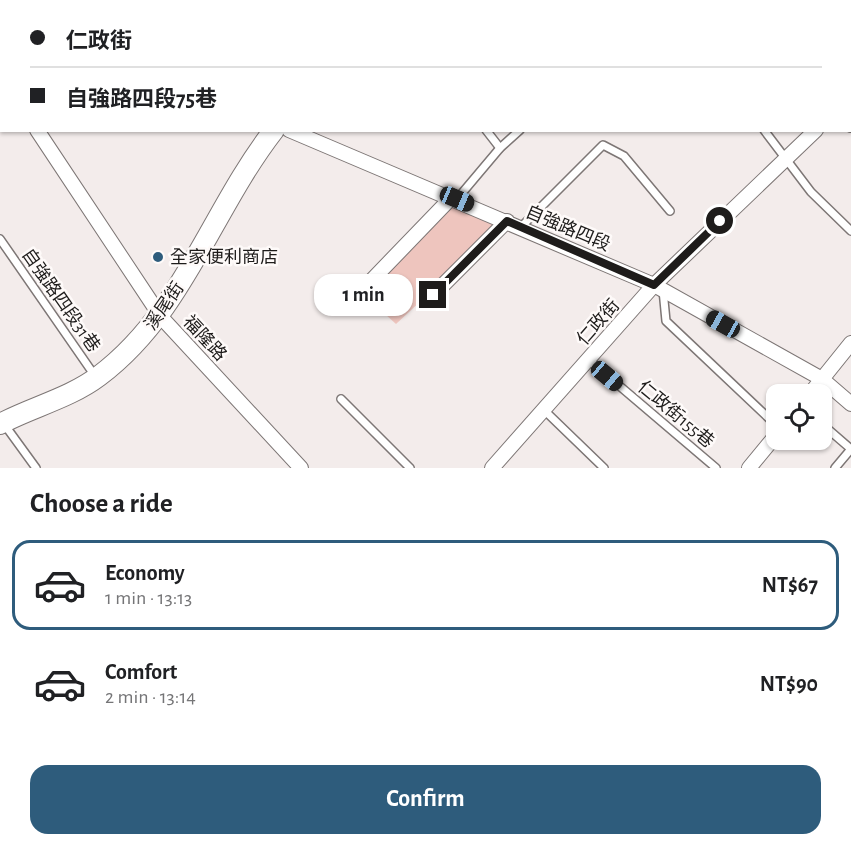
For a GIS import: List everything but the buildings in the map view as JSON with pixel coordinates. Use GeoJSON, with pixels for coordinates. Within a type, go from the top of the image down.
{"type":"FeatureCollection","features":[{"type":"Feature","properties":{"kind":"street","name":"福隆路"},"geometry":{"type":"LineString","coordinates":[[38,132],[160,317],[301,468]]}},
{"type":"Feature","properties":{"kind":"street","name":"溪尾街"},"geometry":{"type":"LineString","coordinates":[[1,421],[97,378],[116,364],[160,317],[272,132]]}},
{"type":"Feature","properties":{"kind":"street","name":"自強路四段"},"geometry":{"type":"LineString","coordinates":[[294,132],[454,198],[658,287],[822,380],[851,404]]}},
{"type":"Feature","properties":{"kind":"street","name":"仁政街"},"geometry":{"type":"LineString","coordinates":[[492,468],[658,287],[814,132]]}},
{"type":"Feature","properties":{"kind":"street"},"geometry":{"type":"LineString","coordinates":[[371,281],[454,198]]}},
{"type":"Feature","properties":{"kind":"street"},"geometry":{"type":"LineString","coordinates":[[433,295],[507,221]]}},
{"type":"Feature","properties":{"kind":"street"},"geometry":{"type":"LineString","coordinates":[[819,384],[851,343]]}},
{"type":"Feature","properties":{"kind":"street"},"geometry":{"type":"LineString","coordinates":[[757,465],[767,450]]}},
{"type":"Feature","properties":{"kind":"lane"},"geometry":{"type":"LineString","coordinates":[[488,132],[500,148]]}},
{"type":"Feature","properties":{"kind":"lane"},"geometry":{"type":"LineString","coordinates":[[454,198],[518,132]]}},
{"type":"Feature","properties":{"kind":"lane"},"geometry":{"type":"LineString","coordinates":[[766,132],[811,192],[851,231]]}},
{"type":"Feature","properties":{"kind":"lane"},"geometry":{"type":"LineString","coordinates":[[521,227],[603,145],[624,156],[670,210]]}},
{"type":"Feature","properties":{"kind":"lane","name":"自強路四段31巷"},"geometry":{"type":"LineString","coordinates":[[0,240],[97,378]]}},
{"type":"Feature","properties":{"kind":"lane"},"geometry":{"type":"LineString","coordinates":[[658,287],[666,321],[766,416]]}},
{"type":"Feature","properties":{"kind":"lane","name":"仁政街155巷"},"geometry":{"type":"LineString","coordinates":[[589,360],[716,468]]}},
{"type":"Feature","properties":{"kind":"lane"},"geometry":{"type":"LineString","coordinates":[[341,399],[410,468]]}},
{"type":"Feature","properties":{"kind":"lane"},"geometry":{"type":"LineString","coordinates":[[545,411],[604,468]]}},
{"type":"Feature","properties":{"kind":"lane"},"geometry":{"type":"LineString","coordinates":[[1,421],[36,468]]}},
{"type":"Feature","properties":{"kind":"lane"},"geometry":{"type":"LineString","coordinates":[[832,433],[851,449],[835,468]]}},
{"type":"Feature","properties":{"kind":"shaded area"},"geometry":{"type":"Polygon","coordinates":[[[448,202],[501,227],[396,324],[363,294],[448,202]]]}},
{"type":"Feature","properties":{"kind":"place","name":"全家便利商店"},"geometry":{"type":"Point","coordinates":[158,257]}},
{"type":"Feature","properties":{"kind":"route"},"geometry":{"type":"LineString","coordinates":[[433,295],[507,221],[654,285],[720,221]]}}]}
